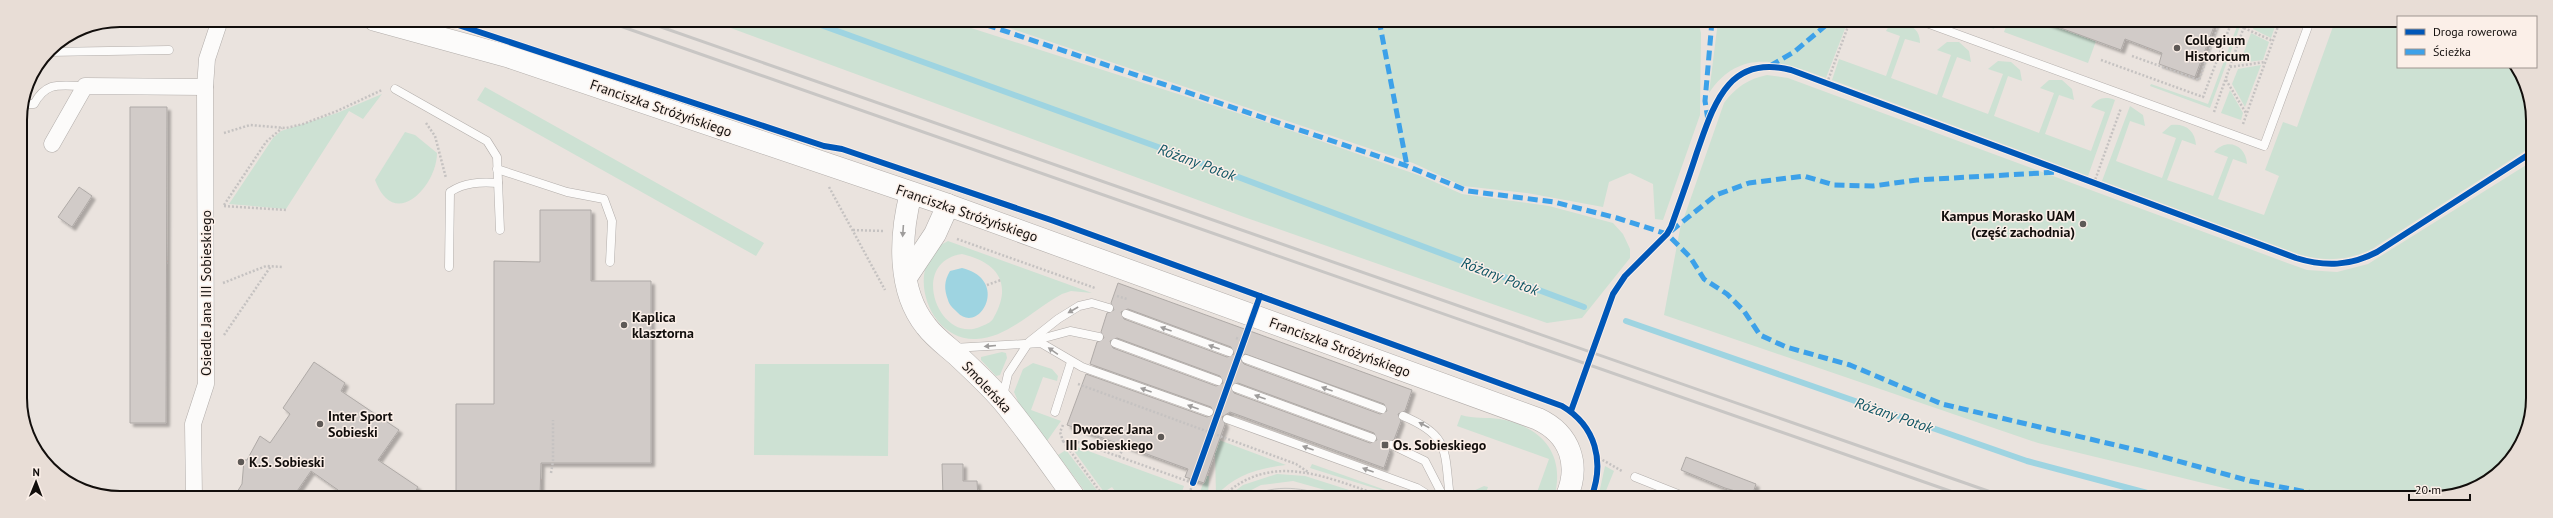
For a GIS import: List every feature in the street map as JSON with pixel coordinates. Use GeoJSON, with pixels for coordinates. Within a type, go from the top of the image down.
{"type":"FeatureCollection","features":[{"type":"Feature","properties":{"kind":"street","name":"Osiedle Jana III Sobieskiego"},"geometry":{"type":"LineString","coordinates":[[194,491],[193,424],[206,384],[205,87],[207,60],[218,27]]}},
{"type":"Feature","properties":{"kind":"street","name":"Franciszka Stróżyńskiego"},"geometry":{"type":"LineString","coordinates":[[430,27],[510,57],[948,205],[1495,403],[1552,427],[1565,441],[1571,452],[1573,472],[1568,491]]}},
{"type":"Feature","properties":{"kind":"street"},"geometry":{"type":"LineString","coordinates":[[52,144],[85,86],[205,87]]}},
{"type":"Feature","properties":{"kind":"street","name":"Smoleńska"},"geometry":{"type":"LineString","coordinates":[[911,193],[903,232],[909,290],[918,315],[933,334],[976,372],[1002,401],[1070,491]]}},
{"type":"Feature","properties":{"kind":"street"},"geometry":{"type":"LineString","coordinates":[[907,276],[935,234],[948,205]]}},
{"type":"Feature","properties":{"kind":"lane"},"geometry":{"type":"LineString","coordinates":[[1938,27],[2264,146],[2308,27]]}},
{"type":"Feature","properties":{"kind":"lane"},"geometry":{"type":"LineString","coordinates":[[57,52],[169,50]]}},
{"type":"Feature","properties":{"kind":"lane"},"geometry":{"type":"LineString","coordinates":[[29,104],[34,104],[39,94],[51,86],[85,86]]}},
{"type":"Feature","properties":{"kind":"lane"},"geometry":{"type":"LineString","coordinates":[[391,88],[487,141],[497,157],[500,230]]}},
{"type":"Feature","properties":{"kind":"lane"},"geometry":{"type":"LineString","coordinates":[[497,169],[567,192],[604,199],[612,221],[610,262]]}},
{"type":"Feature","properties":{"kind":"lane"},"geometry":{"type":"LineString","coordinates":[[449,267],[450,192],[458,186],[478,182],[498,183]]}},
{"type":"Feature","properties":{"kind":"lane"},"geometry":{"type":"LineString","coordinates":[[1002,401],[1008,374],[1029,342],[1058,319],[1078,306],[1092,303],[1110,308]]}},
{"type":"Feature","properties":{"kind":"lane"},"geometry":{"type":"LineString","coordinates":[[1126,314],[1229,352]]}},
{"type":"Feature","properties":{"kind":"lane"},"geometry":{"type":"LineString","coordinates":[[949,348],[1029,342],[1070,331],[1099,337]]}},
{"type":"Feature","properties":{"kind":"lane"},"geometry":{"type":"LineString","coordinates":[[1029,342],[1044,344],[1071,362],[1208,412]]}},
{"type":"Feature","properties":{"kind":"lane"},"geometry":{"type":"LineString","coordinates":[[1115,343],[1218,381]]}},
{"type":"Feature","properties":{"kind":"lane"},"geometry":{"type":"LineString","coordinates":[[1246,359],[1382,409]]}},
{"type":"Feature","properties":{"kind":"lane"},"geometry":{"type":"LineString","coordinates":[[1055,412],[1071,362]]}},
{"type":"Feature","properties":{"kind":"lane"},"geometry":{"type":"LineString","coordinates":[[1236,388],[1372,438]]}},
{"type":"Feature","properties":{"kind":"lane"},"geometry":{"type":"LineString","coordinates":[[1403,416],[1430,428],[1440,441],[1449,491]]}},
{"type":"Feature","properties":{"kind":"lane"},"geometry":{"type":"LineString","coordinates":[[1227,419],[1422,491]]}},
{"type":"Feature","properties":{"kind":"lane"},"geometry":{"type":"LineString","coordinates":[[1392,445],[1425,461],[1440,491]]}},
{"type":"Feature","properties":{"kind":"lane"},"geometry":{"type":"LineString","coordinates":[[1635,477],[1670,491]]}},
{"type":"Feature","properties":{"kind":"path"},"geometry":{"type":"LineString","coordinates":[[1827,83],[1848,27]]}},
{"type":"Feature","properties":{"kind":"path"},"geometry":{"type":"LineString","coordinates":[[2132,56],[2199,80],[2218,27]]}},
{"type":"Feature","properties":{"kind":"path"},"geometry":{"type":"LineString","coordinates":[[2101,60],[2203,97],[2230,27]]}},
{"type":"Feature","properties":{"kind":"path"},"geometry":{"type":"LineString","coordinates":[[2236,121],[2243,124],[2278,27]]}},
{"type":"Feature","properties":{"kind":"path"},"geometry":{"type":"LineString","coordinates":[[2214,112],[2244,28],[2273,41]]}},
{"type":"Feature","properties":{"kind":"path"},"geometry":{"type":"LineString","coordinates":[[2230,67],[2265,62]]}},
{"type":"Feature","properties":{"kind":"path"},"geometry":{"type":"LineString","coordinates":[[2226,80],[2246,114]]}},
{"type":"Feature","properties":{"kind":"path"},"geometry":{"type":"LineString","coordinates":[[250,125],[282,128],[303,124],[391,88]]}},
{"type":"Feature","properties":{"kind":"path"},"geometry":{"type":"LineString","coordinates":[[2094,183],[2126,95]]}},
{"type":"Feature","properties":{"kind":"path"},"geometry":{"type":"LineString","coordinates":[[2208,110],[2222,115]]}},
{"type":"Feature","properties":{"kind":"path"},"geometry":{"type":"LineString","coordinates":[[420,119],[435,136],[450,192]]}},
{"type":"Feature","properties":{"kind":"path"},"geometry":{"type":"LineString","coordinates":[[206,230],[266,142],[282,128]]}},
{"type":"Feature","properties":{"kind":"path"},"geometry":{"type":"LineString","coordinates":[[822,184],[829,186],[889,297]]}},
{"type":"Feature","properties":{"kind":"path"},"geometry":{"type":"LineString","coordinates":[[206,205],[286,210]]}},
{"type":"Feature","properties":{"kind":"path"},"geometry":{"type":"LineString","coordinates":[[853,230],[903,232]]}},
{"type":"Feature","properties":{"kind":"path"},"geometry":{"type":"LineString","coordinates":[[935,234],[954,238],[1100,289]]}},
{"type":"Feature","properties":{"kind":"path"},"geometry":{"type":"LineString","coordinates":[[206,293],[242,274],[271,266],[282,267]]}},
{"type":"Feature","properties":{"kind":"path"},"geometry":{"type":"LineString","coordinates":[[206,363],[271,266]]}},
{"type":"Feature","properties":{"kind":"path"},"geometry":{"type":"LineString","coordinates":[[987,285],[1001,280]]}},
{"type":"Feature","properties":{"kind":"path"},"geometry":{"type":"LineString","coordinates":[[1110,293],[1131,301]]}},
{"type":"Feature","properties":{"kind":"path"},"geometry":{"type":"LineString","coordinates":[[1230,336],[1244,341]]}},
{"type":"Feature","properties":{"kind":"path"},"geometry":{"type":"LineString","coordinates":[[1076,391],[1078,384],[1296,464],[1308,472]]}},
{"type":"Feature","properties":{"kind":"path"},"geometry":{"type":"LineString","coordinates":[[1065,418],[1060,432],[1063,441],[1072,440],[1193,483],[1190,491]]}},
{"type":"Feature","properties":{"kind":"path"},"geometry":{"type":"LineString","coordinates":[[550,472],[553,461],[553,420]]}},
{"type":"Feature","properties":{"kind":"path"},"geometry":{"type":"LineString","coordinates":[[1119,457],[1124,446]]}},
{"type":"Feature","properties":{"kind":"path"},"geometry":{"type":"LineString","coordinates":[[1598,458],[1626,474]]}},
{"type":"Feature","properties":{"kind":"path"},"geometry":{"type":"LineString","coordinates":[[1231,491],[1249,478],[1269,472],[1289,470],[1308,472],[1364,491]]}},
{"type":"Feature","properties":{"kind":"green space"},"geometry":{"type":"Polygon","coordinates":[[[728,27],[968,27],[1272,124],[1421,176],[1462,194],[1549,206],[1613,223],[1623,234],[1630,249],[1630,258],[1582,318],[1547,323],[1244,217],[728,27]]]}},
{"type":"Feature","properties":{"kind":"green space"},"geometry":{"type":"Polygon","coordinates":[[[1006,27],[1700,27],[1701,33],[1700,115],[1663,220],[1655,219],[1653,184],[1630,173],[1609,182],[1603,207],[1527,193],[1463,186],[1413,163],[1006,27]]]}},
{"type":"Feature","properties":{"kind":"green space"},"geometry":{"type":"Polygon","coordinates":[[[1717,27],[1846,27],[1826,78],[1778,63],[1748,63],[1721,78],[1709,93],[1717,27]]]}},
{"type":"Feature","properties":{"kind":"green space"},"geometry":{"type":"Polygon","coordinates":[[[1888,27],[1912,27],[1919,35],[1920,39],[1920,43],[1905,39],[1891,78],[1937,95],[1951,55],[1937,50],[1947,42],[1959,42],[1969,51],[1971,62],[1957,57],[1942,97],[1988,114],[2003,74],[1988,69],[1998,61],[2011,62],[2020,70],[2022,81],[2008,76],[1994,116],[2039,133],[2054,93],[2040,88],[2049,80],[2062,80],[2072,89],[2074,100],[2059,95],[2045,134],[2091,151],[2105,112],[2091,107],[2099,100],[2105,98],[2115,100],[2088,176],[1832,80],[1839,59],[1886,76],[1900,36],[1886,31],[1888,27]]]}},
{"type":"Feature","properties":{"kind":"green space"},"geometry":{"type":"Polygon","coordinates":[[[2006,27],[2058,27],[2096,41],[2088,63],[2004,32],[2006,27]]]}},
{"type":"Feature","properties":{"kind":"green space"},"geometry":{"type":"Polygon","coordinates":[[[2237,27],[2240,27],[2210,108],[2150,86],[2151,84],[2208,104],[2237,27]]]}},
{"type":"Feature","properties":{"kind":"green space"},"geometry":{"type":"Polygon","coordinates":[[[2254,27],[2275,27],[2271,38],[2253,29],[2254,27]]]}},
{"type":"Feature","properties":{"kind":"green space"},"geometry":{"type":"Polygon","coordinates":[[[2333,27],[2397,27],[2397,68],[2510,68],[2519,84],[2524,102],[2526,114],[2526,150],[2372,249],[2354,256],[2335,259],[2308,257],[2298,254],[2102,181],[2130,106],[2143,115],[2145,126],[2130,121],[2116,161],[2162,178],[2176,138],[2162,133],[2171,125],[2181,125],[2192,132],[2196,145],[2182,140],[2167,180],[2213,196],[2228,157],[2214,152],[2219,147],[2224,145],[2235,145],[2243,152],[2246,157],[2247,164],[2233,159],[2218,199],[2264,215],[2279,176],[2265,170],[2283,122],[2297,127],[2333,27]]]}},
{"type":"Feature","properties":{"kind":"green space"},"geometry":{"type":"Polygon","coordinates":[[[2251,33],[2269,42],[2263,60],[2240,63],[2251,33]]]}},
{"type":"Feature","properties":{"kind":"green space"},"geometry":{"type":"Polygon","coordinates":[[[2261,65],[2245,107],[2232,84],[2238,69],[2261,65]]]}},
{"type":"Feature","properties":{"kind":"green space"},"geometry":{"type":"Polygon","coordinates":[[[1767,75],[1788,78],[2307,270],[2337,272],[2368,264],[2526,165],[2526,398],[2524,416],[2516,439],[2507,455],[2499,464],[2480,479],[2451,489],[2439,491],[2236,491],[2038,443],[1664,315],[1680,229],[1724,103],[1733,92],[1743,84],[1767,75]]]}},
{"type":"Feature","properties":{"kind":"green space"},"geometry":{"type":"Polygon","coordinates":[[[485,87],[764,243],[756,256],[477,100],[485,87]]]}},
{"type":"Feature","properties":{"kind":"green space"},"geometry":{"type":"Polygon","coordinates":[[[2230,90],[2243,113],[2241,120],[2221,113],[2230,90]]]}},
{"type":"Feature","properties":{"kind":"green space"},"geometry":{"type":"Polygon","coordinates":[[[382,94],[363,119],[349,111],[286,209],[229,204],[273,138],[281,131],[337,113],[382,94]]]}},
{"type":"Feature","properties":{"kind":"green space"},"geometry":{"type":"Polygon","coordinates":[[[405,132],[415,135],[437,153],[435,166],[430,178],[422,190],[413,198],[403,203],[393,202],[383,195],[375,180],[405,132]]]}},
{"type":"Feature","properties":{"kind":"green space"},"geometry":{"type":"Polygon","coordinates":[[[948,241],[1092,293],[1071,291],[1062,294],[999,334],[976,339],[959,336],[944,328],[933,315],[926,299],[924,282],[926,266],[934,252],[948,241]],[[962,254],[945,260],[936,272],[933,286],[936,301],[943,315],[953,325],[967,329],[982,326],[992,320],[1000,305],[1002,294],[1001,284],[993,268],[974,258],[962,254]]]}},
{"type":"Feature","properties":{"kind":"green space"},"geometry":{"type":"Polygon","coordinates":[[[1002,352],[1006,353],[1007,358],[1000,375],[996,376],[981,360],[981,357],[1002,352]]]}},
{"type":"Feature","properties":{"kind":"green space"},"geometry":{"type":"Polygon","coordinates":[[[1033,363],[1052,369],[1058,376],[1057,381],[1043,377],[1031,410],[1061,421],[1047,441],[1020,406],[1014,392],[1023,369],[1033,363]]]}},
{"type":"Feature","properties":{"kind":"green space"},"geometry":{"type":"Polygon","coordinates":[[[755,364],[889,364],[888,456],[754,455],[755,364]]]}},
{"type":"Feature","properties":{"kind":"green space"},"geometry":{"type":"Polygon","coordinates":[[[1461,415],[1500,419],[1515,423],[1539,436],[1548,445],[1554,456],[1557,469],[1555,491],[1538,491],[1549,459],[1457,426],[1461,415]]]}},
{"type":"Feature","properties":{"kind":"green space"},"geometry":{"type":"Polygon","coordinates":[[[1219,440],[1286,465],[1266,468],[1248,474],[1231,483],[1221,491],[1216,491],[1215,451],[1219,440]]]}},
{"type":"Feature","properties":{"kind":"green space"},"geometry":{"type":"Polygon","coordinates":[[[1069,444],[1184,486],[1182,491],[1115,491],[1112,487],[1103,491],[1069,444]]]}},
{"type":"Feature","properties":{"kind":"green space"},"geometry":{"type":"Polygon","coordinates":[[[1066,450],[1097,491],[1085,491],[1058,455],[1066,450]]]}},
{"type":"Feature","properties":{"kind":"green space"},"geometry":{"type":"Polygon","coordinates":[[[1312,464],[1388,491],[1384,491],[1310,468],[1312,464]]]}},
{"type":"Feature","properties":{"kind":"green space"},"geometry":{"type":"Polygon","coordinates":[[[1605,466],[1614,471],[1606,491],[1600,491],[1605,466]]]}},
{"type":"Feature","properties":{"kind":"green space"},"geometry":{"type":"Polygon","coordinates":[[[1277,474],[1305,476],[1352,491],[1329,491],[1293,481],[1261,485],[1250,491],[1235,491],[1243,485],[1277,474]]]}},
{"type":"Feature","properties":{"kind":"green space"},"geometry":{"type":"Polygon","coordinates":[[[1206,476],[1209,476],[1208,491],[1200,491],[1206,476]]]}},
{"type":"Feature","properties":{"kind":"green space"},"geometry":{"type":"Polygon","coordinates":[[[1484,486],[1488,487],[1487,491],[1473,491],[1484,486]]]}},
{"type":"Feature","properties":{"kind":"water"},"geometry":{"type":"Polygon","coordinates":[[[962,268],[977,274],[985,283],[988,294],[986,304],[981,312],[974,317],[966,317],[957,312],[949,304],[945,289],[950,271],[962,268]]]}},
{"type":"Feature","properties":{"kind":"building","name":"Collegium Historicum"},"geometry":{"type":"Polygon","coordinates":[[[2058,27],[2214,27],[2195,77],[2159,64],[2162,53],[2125,39],[2121,50],[2058,27]]]}},
{"type":"Feature","properties":{"kind":"building"},"geometry":{"type":"Polygon","coordinates":[[[130,107],[167,107],[166,423],[130,423],[130,107]]]}},
{"type":"Feature","properties":{"kind":"building"},"geometry":{"type":"Polygon","coordinates":[[[79,187],[92,196],[72,227],[58,217],[79,187]]]}},
{"type":"Feature","properties":{"kind":"building"},"geometry":{"type":"Polygon","coordinates":[[[540,210],[591,210],[591,281],[651,281],[651,463],[541,463],[540,491],[456,491],[456,404],[494,404],[494,261],[540,262],[540,210]]]}},
{"type":"Feature","properties":{"kind":"building"},"geometry":{"type":"Polygon","coordinates":[[[1118,283],[1412,390],[1405,411],[1398,414],[1401,421],[1394,440],[1387,443],[1390,450],[1384,468],[1230,412],[1222,417],[1225,424],[1204,483],[1185,477],[1188,469],[1067,425],[1086,374],[1207,417],[1214,414],[1211,407],[1090,364],[1097,342],[1104,338],[1101,332],[1107,313],[1114,310],[1111,303],[1118,283]],[[1128,309],[1121,312],[1124,319],[1227,357],[1234,354],[1231,347],[1128,309]],[[1117,338],[1110,341],[1113,348],[1216,386],[1223,383],[1220,376],[1117,338]],[[1245,354],[1241,360],[1244,364],[1380,414],[1387,411],[1384,404],[1245,354]],[[1238,383],[1231,386],[1234,393],[1370,443],[1377,440],[1374,433],[1238,383]]]}},
{"type":"Feature","properties":{"kind":"building"},"geometry":{"type":"Polygon","coordinates":[[[314,362],[345,383],[341,391],[399,430],[378,460],[418,487],[416,491],[337,491],[338,490],[311,471],[297,491],[238,491],[242,484],[244,460],[247,460],[260,436],[270,443],[290,414],[283,408],[314,362]]]}},
{"type":"Feature","properties":{"kind":"building"},"geometry":{"type":"Polygon","coordinates":[[[1686,457],[1756,484],[1754,491],[1735,491],[1681,470],[1686,457]]]}},
{"type":"Feature","properties":{"kind":"building"},"geometry":{"type":"Polygon","coordinates":[[[942,464],[963,464],[963,481],[977,481],[978,491],[943,491],[942,464]]]}},
{"type":"Feature","properties":{"kind":"waterway","name":"Różany Potok"},"geometry":{"type":"LineString","coordinates":[[826,27],[1169,151],[1584,307]]}},
{"type":"Feature","properties":{"kind":"waterway","name":"Różany Potok"},"geometry":{"type":"LineString","coordinates":[[1626,321],[2027,461],[2140,491]]}},
{"type":"Feature","properties":{"kind":"tram line"},"geometry":{"type":"LineString","coordinates":[[1266,491],[1280,488],[1311,491]]}},
{"type":"Feature","properties":{"kind":"railway"},"geometry":{"type":"LineString","coordinates":[[623,27],[1950,491]]}},
{"type":"Feature","properties":{"kind":"railway"},"geometry":{"type":"LineString","coordinates":[[661,27],[1988,491]]}},
{"type":"Feature","properties":{"kind":"marked path"},"geometry":{"type":"LineString","coordinates":[[993,27],[1407,166],[1468,191],[1554,202],[1617,218],[1667,234],[1690,257],[1704,279],[1727,294],[1744,311],[1760,335],[1786,347],[1850,365],[1942,404],[2149,453],[2250,481],[2302,491]]}},
{"type":"Feature","properties":{"kind":"marked path"},"geometry":{"type":"LineString","coordinates":[[1380,27],[1407,166]]}},
{"type":"Feature","properties":{"kind":"marked path"},"geometry":{"type":"LineString","coordinates":[[1708,120],[1705,101],[1711,27]]}},
{"type":"Feature","properties":{"kind":"marked path"},"geometry":{"type":"LineString","coordinates":[[1770,66],[1794,52],[1824,27]]}},
{"type":"Feature","properties":{"kind":"marked path"},"geometry":{"type":"LineString","coordinates":[[1671,231],[1716,195],[1749,183],[1804,176],[1834,185],[1873,186],[1917,180],[2059,172]]}},
{"type":"Feature","properties":{"kind":"cycle path"},"geometry":{"type":"LineString","coordinates":[[464,27],[824,146],[842,149],[1051,220],[1562,406],[1574,414],[1590,434],[1597,458],[1597,471],[1593,491]]}},
{"type":"Feature","properties":{"kind":"cycle path"},"geometry":{"type":"LineString","coordinates":[[1571,411],[1613,294],[1625,276],[1667,234],[1671,227],[1703,134],[1718,101],[1727,87],[1738,76],[1752,69],[1770,67],[1791,70],[2296,258],[2317,263],[2337,264],[2357,260],[2377,252],[2526,156]]}},
{"type":"Feature","properties":{"kind":"cycle path"},"geometry":{"type":"LineString","coordinates":[[1193,483],[1260,296]]}},
{"type":"Feature","properties":{"kind":"place","name":"Collegium Historicum"},"geometry":{"type":"Point","coordinates":[2177,48]}},
{"type":"Feature","properties":{"kind":"place","name":"Kampus Morasko UAM (część zachodnia)"},"geometry":{"type":"Point","coordinates":[2083,224]}},
{"type":"Feature","properties":{"kind":"place","name":"Kaplica klasztorna"},"geometry":{"type":"Point","coordinates":[624,325]}},
{"type":"Feature","properties":{"kind":"place","name":"Inter Sport Sobieski"},"geometry":{"type":"Point","coordinates":[320,424]}},
{"type":"Feature","properties":{"kind":"place","name":"Dworzec Jana III Sobieskiego"},"geometry":{"type":"Point","coordinates":[1161,437]}},
{"type":"Feature","properties":{"kind":"place","name":"Os. Sobieskiego"},"geometry":{"type":"Point","coordinates":[1385,445]}},
{"type":"Feature","properties":{"kind":"place","name":"K.S. Sobieski"},"geometry":{"type":"Point","coordinates":[241,462]}}]}
